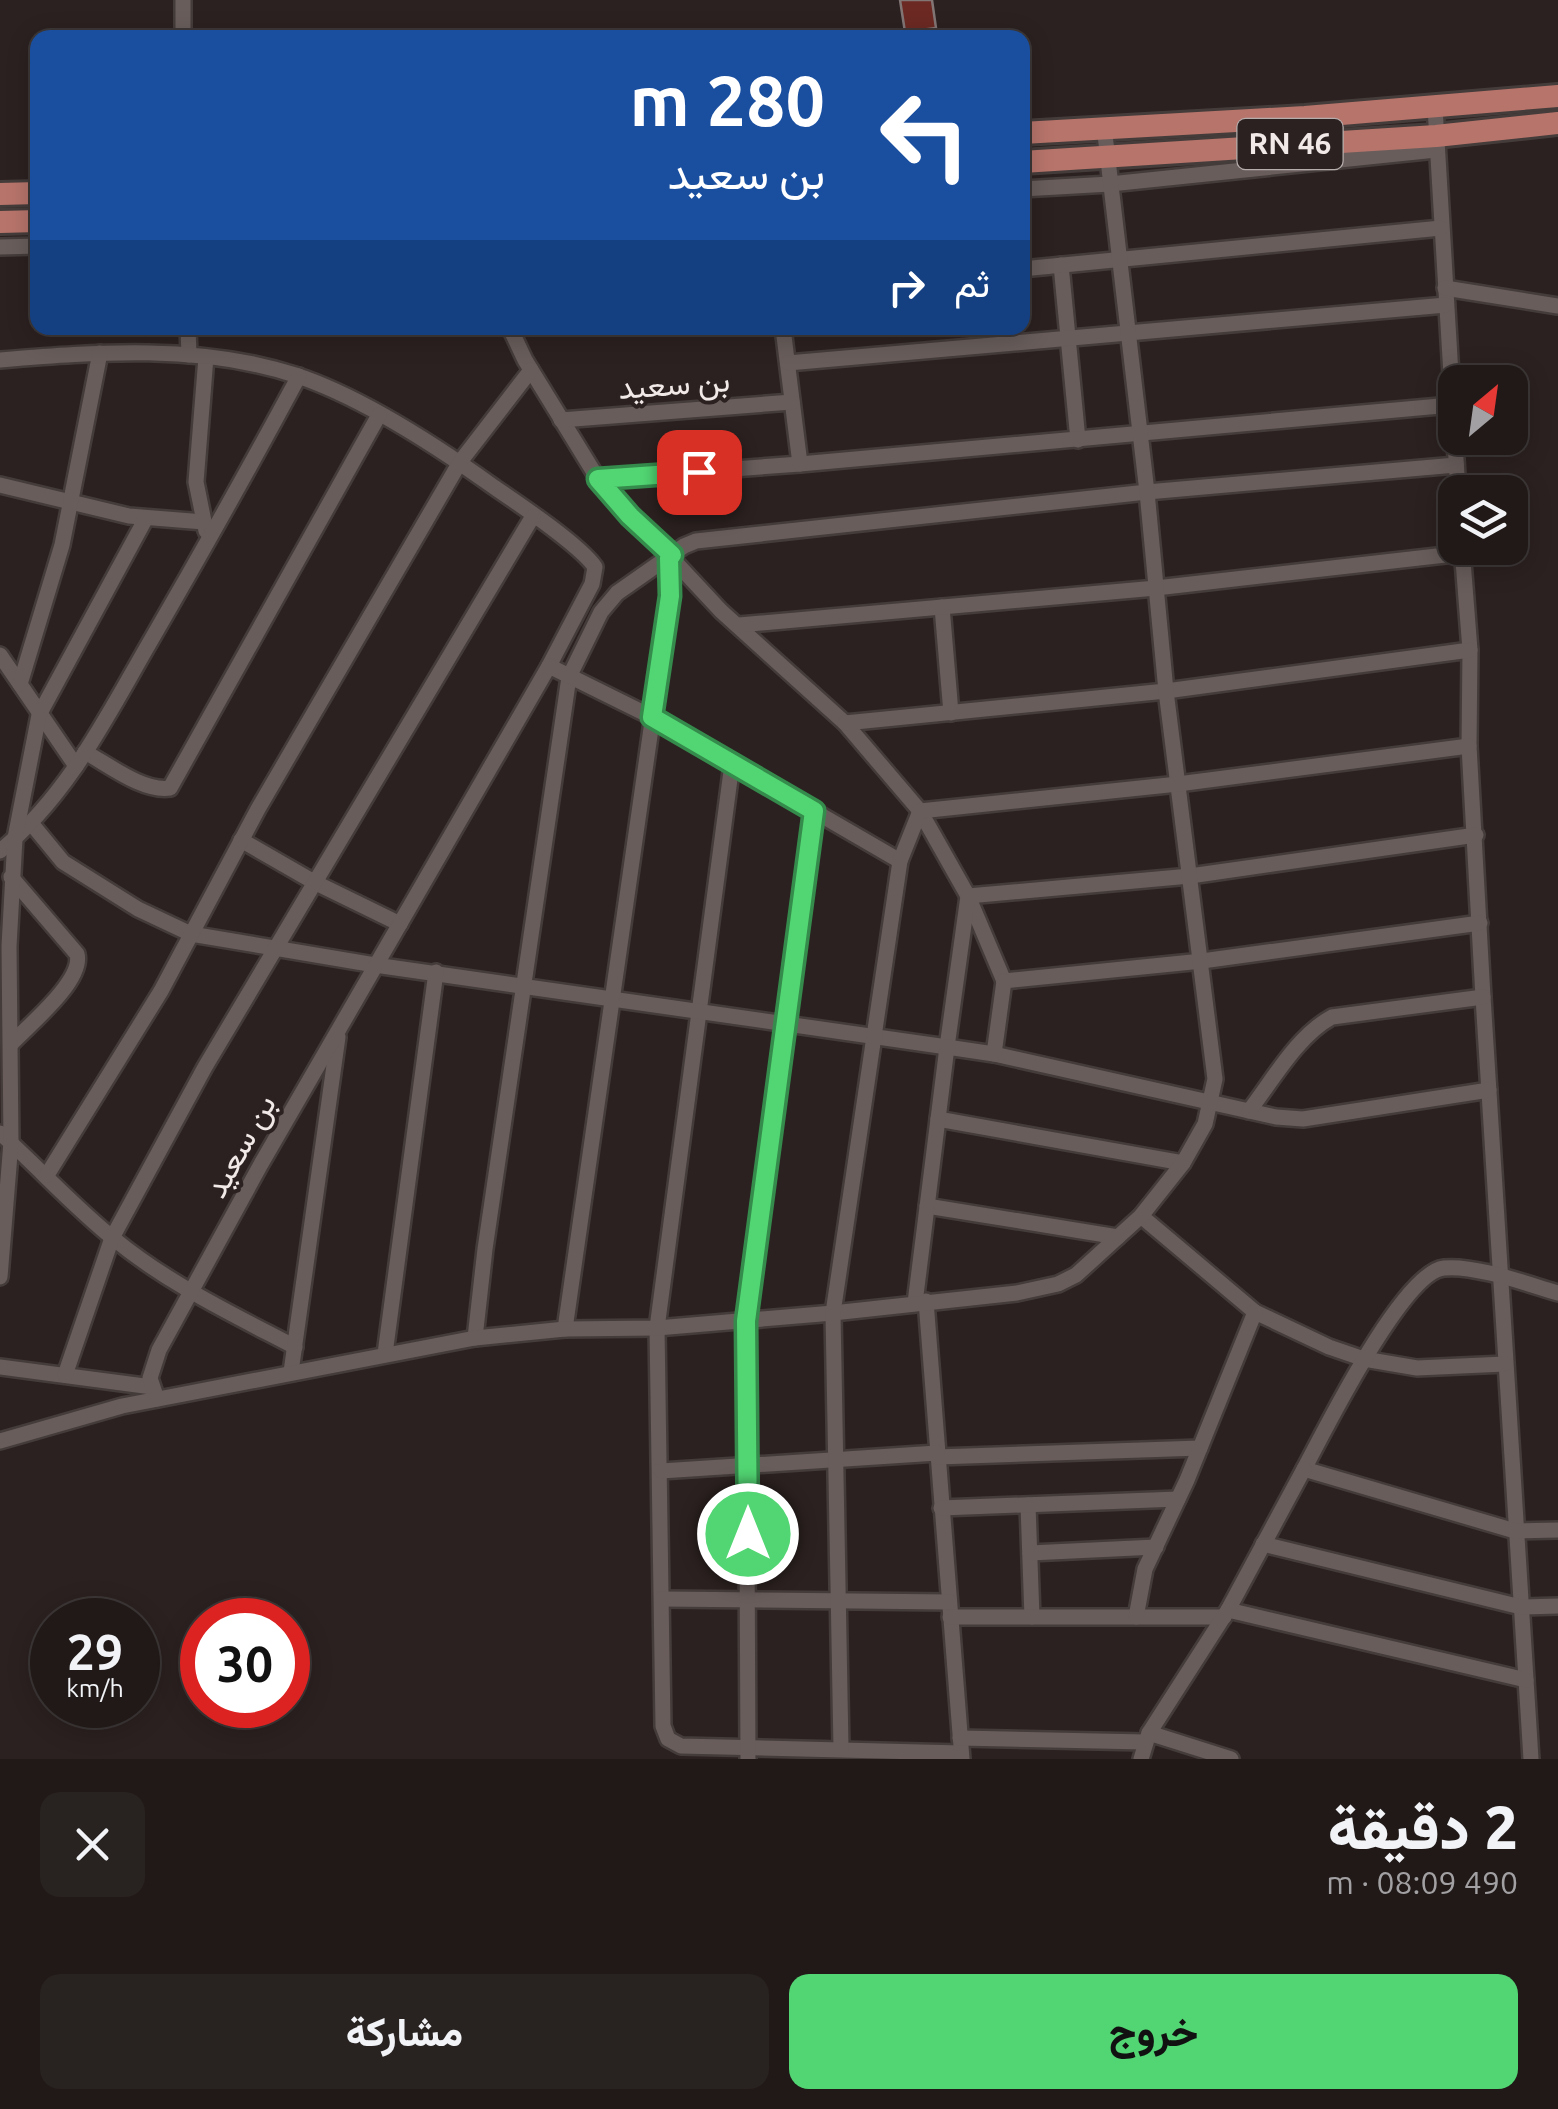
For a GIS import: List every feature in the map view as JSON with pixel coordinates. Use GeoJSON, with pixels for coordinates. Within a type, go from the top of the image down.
{"type":"FeatureCollection","features":[{"type":"Feature","properties":{"kind":"main road","name":"RN 46"},"geometry":{"type":"LineString","coordinates":[[1030,132],[1305,118],[1558,96]]}},
{"type":"Feature","properties":{"kind":"main road","name":"RN 46"},"geometry":{"type":"LineString","coordinates":[[1030,161],[1436,143],[1558,123]]}},
{"type":"Feature","properties":{"kind":"main road"},"geometry":{"type":"LineString","coordinates":[[0,194],[30,193]]}},
{"type":"Feature","properties":{"kind":"main road"},"geometry":{"type":"LineString","coordinates":[[5,222],[30,221]]}},
{"type":"Feature","properties":{"kind":"street"},"geometry":{"type":"LineString","coordinates":[[183,0],[183,30]]}},
{"type":"Feature","properties":{"kind":"street"},"geometry":{"type":"LineString","coordinates":[[1435,107],[1450,365]]}},
{"type":"Feature","properties":{"kind":"street"},"geometry":{"type":"LineString","coordinates":[[0,1441],[155,1393],[475,1338],[565,1328],[656,1328],[833,1314],[1017,1293],[1058,1284],[1076,1275],[1141,1216],[1199,1138],[1215,1079],[1166,691],[1148,492],[1104,126]]}},
{"type":"Feature","properties":{"kind":"street"},"geometry":{"type":"LineString","coordinates":[[1030,189],[1110,184],[1436,143]]}},
{"type":"Feature","properties":{"kind":"street"},"geometry":{"type":"LineString","coordinates":[[5,222],[6,247]]}},
{"type":"Feature","properties":{"kind":"street"},"geometry":{"type":"LineString","coordinates":[[1030,268],[1442,228]]}},
{"type":"Feature","properties":{"kind":"street"},"geometry":{"type":"LineString","coordinates":[[1062,266],[1078,440]]}},
{"type":"Feature","properties":{"kind":"street"},"geometry":{"type":"LineString","coordinates":[[1445,288],[1558,306]]}},
{"type":"Feature","properties":{"kind":"street"},"geometry":{"type":"LineString","coordinates":[[788,363],[1446,306]]}},
{"type":"Feature","properties":{"kind":"street"},"geometry":{"type":"LineString","coordinates":[[190,335],[197,356],[196,482],[209,541]]}},
{"type":"Feature","properties":{"kind":"street"},"geometry":{"type":"LineString","coordinates":[[514,335],[598,479],[704,594],[845,724],[920,811],[968,896],[1004,981],[994,1054]]}},
{"type":"Feature","properties":{"kind":"street"},"geometry":{"type":"LineString","coordinates":[[784,335],[800,464]]}},
{"type":"Feature","properties":{"kind":"street"},"geometry":{"type":"LineString","coordinates":[[20,684],[62,545],[100,353]]}},
{"type":"Feature","properties":{"kind":"street"},"geometry":{"type":"LineString","coordinates":[[0,360],[100,353],[197,356],[299,376],[379,415],[460,462],[533,516],[205,1067],[112,1238],[65,1375]]}},
{"type":"Feature","properties":{"kind":"street"},"geometry":{"type":"LineString","coordinates":[[47,1175],[161,991],[339,666],[460,462],[531,370]]}},
{"type":"Feature","properties":{"kind":"street"},"geometry":{"type":"LineString","coordinates":[[0,850],[31,823],[81,759],[209,541],[299,376]]}},
{"type":"Feature","properties":{"kind":"street","name":"بن سعيد"},"geometry":{"type":"LineString","coordinates":[[562,420],[792,402]]}},
{"type":"Feature","properties":{"kind":"street"},"geometry":{"type":"LineString","coordinates":[[598,479],[1438,406]]}},
{"type":"Feature","properties":{"kind":"street"},"geometry":{"type":"LineString","coordinates":[[0,655],[38,715],[81,759],[161,790],[170,788],[379,415]]}},
{"type":"Feature","properties":{"kind":"street"},"geometry":{"type":"LineString","coordinates":[[1455,455],[1457,475]]}},
{"type":"Feature","properties":{"kind":"street"},"geometry":{"type":"LineString","coordinates":[[475,1338],[569,677],[601,612],[617,593],[696,541],[1148,492],[1456,465]]}},
{"type":"Feature","properties":{"kind":"street"},"geometry":{"type":"LineString","coordinates":[[0,484],[70,504],[146,518],[204,522]]}},
{"type":"Feature","properties":{"kind":"street","name":"بن سعيد"},"geometry":{"type":"LineString","coordinates":[[155,1393],[154,1362],[190,1292],[549,666],[596,572],[592,562],[533,516]]}},
{"type":"Feature","properties":{"kind":"street"},"geometry":{"type":"LineString","coordinates":[[0,1277],[11,1044],[5,949],[15,838],[38,715],[146,518]]}},
{"type":"Feature","properties":{"kind":"street"},"geometry":{"type":"LineString","coordinates":[[738,625],[1156,588],[1438,553]]}},
{"type":"Feature","properties":{"kind":"street"},"geometry":{"type":"LineString","coordinates":[[565,1328],[670,596],[671,557]]}},
{"type":"Feature","properties":{"kind":"street"},"geometry":{"type":"LineString","coordinates":[[1464,565],[1483,997],[1531,1759]]}},
{"type":"Feature","properties":{"kind":"street"},"geometry":{"type":"LineString","coordinates":[[942,607],[951,713]]}},
{"type":"Feature","properties":{"kind":"street"},"geometry":{"type":"LineString","coordinates":[[845,724],[1166,691],[1470,650]]}},
{"type":"Feature","properties":{"kind":"street"},"geometry":{"type":"LineString","coordinates":[[549,666],[652,717],[900,861]]}},
{"type":"Feature","properties":{"kind":"street"},"geometry":{"type":"LineString","coordinates":[[920,811],[1178,784],[1470,746]]}},
{"type":"Feature","properties":{"kind":"street"},"geometry":{"type":"LineString","coordinates":[[732,764],[656,1328],[663,1726],[668,1739],[681,1746],[748,1754],[841,1748],[961,1750],[1147,1738],[1231,1759]]}},
{"type":"Feature","properties":{"kind":"street"},"geometry":{"type":"LineString","coordinates":[[748,1754],[746,1321],[814,811]]}},
{"type":"Feature","properties":{"kind":"street"},"geometry":{"type":"LineString","coordinates":[[841,1748],[833,1314],[900,861],[920,811]]}},
{"type":"Feature","properties":{"kind":"street"},"geometry":{"type":"LineString","coordinates":[[31,823],[64,862],[138,910],[191,934],[376,965],[994,1054],[1210,1104],[1303,1118],[1489,1090]]}},
{"type":"Feature","properties":{"kind":"street"},"geometry":{"type":"LineString","coordinates":[[968,896],[1190,876],[1476,835]]}},
{"type":"Feature","properties":{"kind":"street"},"geometry":{"type":"LineString","coordinates":[[241,840],[314,882],[400,924]]}},
{"type":"Feature","properties":{"kind":"street"},"geometry":{"type":"LineString","coordinates":[[11,878],[79,961],[72,980],[11,1044]]}},
{"type":"Feature","properties":{"kind":"street"},"geometry":{"type":"LineString","coordinates":[[961,1750],[920,1302],[927,1206],[968,896]]}},
{"type":"Feature","properties":{"kind":"street"},"geometry":{"type":"LineString","coordinates":[[1004,981],[1202,961],[1480,923]]}},
{"type":"Feature","properties":{"kind":"street"},"geometry":{"type":"LineString","coordinates":[[384,1354],[436,972]]}},
{"type":"Feature","properties":{"kind":"street"},"geometry":{"type":"LineString","coordinates":[[1250,1111],[1305,1038],[1332,1016],[1483,997]]}},
{"type":"Feature","properties":{"kind":"street"},"geometry":{"type":"LineString","coordinates":[[291,1372],[339,1028]]}},
{"type":"Feature","properties":{"kind":"street"},"geometry":{"type":"LineString","coordinates":[[938,1119],[1183,1163]]}},
{"type":"Feature","properties":{"kind":"street"},"geometry":{"type":"LineString","coordinates":[[5,1137],[112,1238],[190,1292],[295,1347]]}},
{"type":"Feature","properties":{"kind":"street"},"geometry":{"type":"LineString","coordinates":[[927,1206],[1118,1237]]}},
{"type":"Feature","properties":{"kind":"street"},"geometry":{"type":"LineString","coordinates":[[1141,1216],[1256,1312],[1328,1348],[1364,1360],[1417,1368],[1505,1364]]}},
{"type":"Feature","properties":{"kind":"street"},"geometry":{"type":"LineString","coordinates":[[1141,1759],[1147,1738],[1226,1614],[1364,1360],[1387,1323],[1430,1272],[1445,1268],[1500,1276],[1558,1293]]}},
{"type":"Feature","properties":{"kind":"street"},"geometry":{"type":"LineString","coordinates":[[1136,1617],[1140,1588],[1156,1547],[1256,1312]]}},
{"type":"Feature","properties":{"kind":"street"},"geometry":{"type":"LineString","coordinates":[[0,1367],[155,1393]]}},
{"type":"Feature","properties":{"kind":"street"},"geometry":{"type":"LineString","coordinates":[[661,1471],[937,1455],[1200,1448]]}},
{"type":"Feature","properties":{"kind":"street"},"geometry":{"type":"LineString","coordinates":[[1304,1469],[1516,1532],[1558,1530]]}},
{"type":"Feature","properties":{"kind":"street"},"geometry":{"type":"LineString","coordinates":[[941,1508],[1178,1500]]}},
{"type":"Feature","properties":{"kind":"street"},"geometry":{"type":"LineString","coordinates":[[1028,1505],[1032,1617]]}},
{"type":"Feature","properties":{"kind":"street"},"geometry":{"type":"LineString","coordinates":[[1263,1544],[1521,1607],[1558,1606]]}},
{"type":"Feature","properties":{"kind":"street"},"geometry":{"type":"LineString","coordinates":[[1030,1553],[1156,1547]]}},
{"type":"Feature","properties":{"kind":"street"},"geometry":{"type":"LineString","coordinates":[[662,1599],[838,1602],[1032,1617],[1226,1614],[1526,1680]]}},
{"type":"Feature","properties":{"kind":"building"},"geometry":{"type":"Polygon","coordinates":[[[900,0],[932,0],[936,28],[905,30],[900,0]]]}},
{"type":"Feature","properties":{"kind":"route"},"geometry":{"type":"LineString","coordinates":[[699,472],[598,479],[672,555],[670,596],[652,717],[814,811],[746,1321],[748,1534]]}}]}
